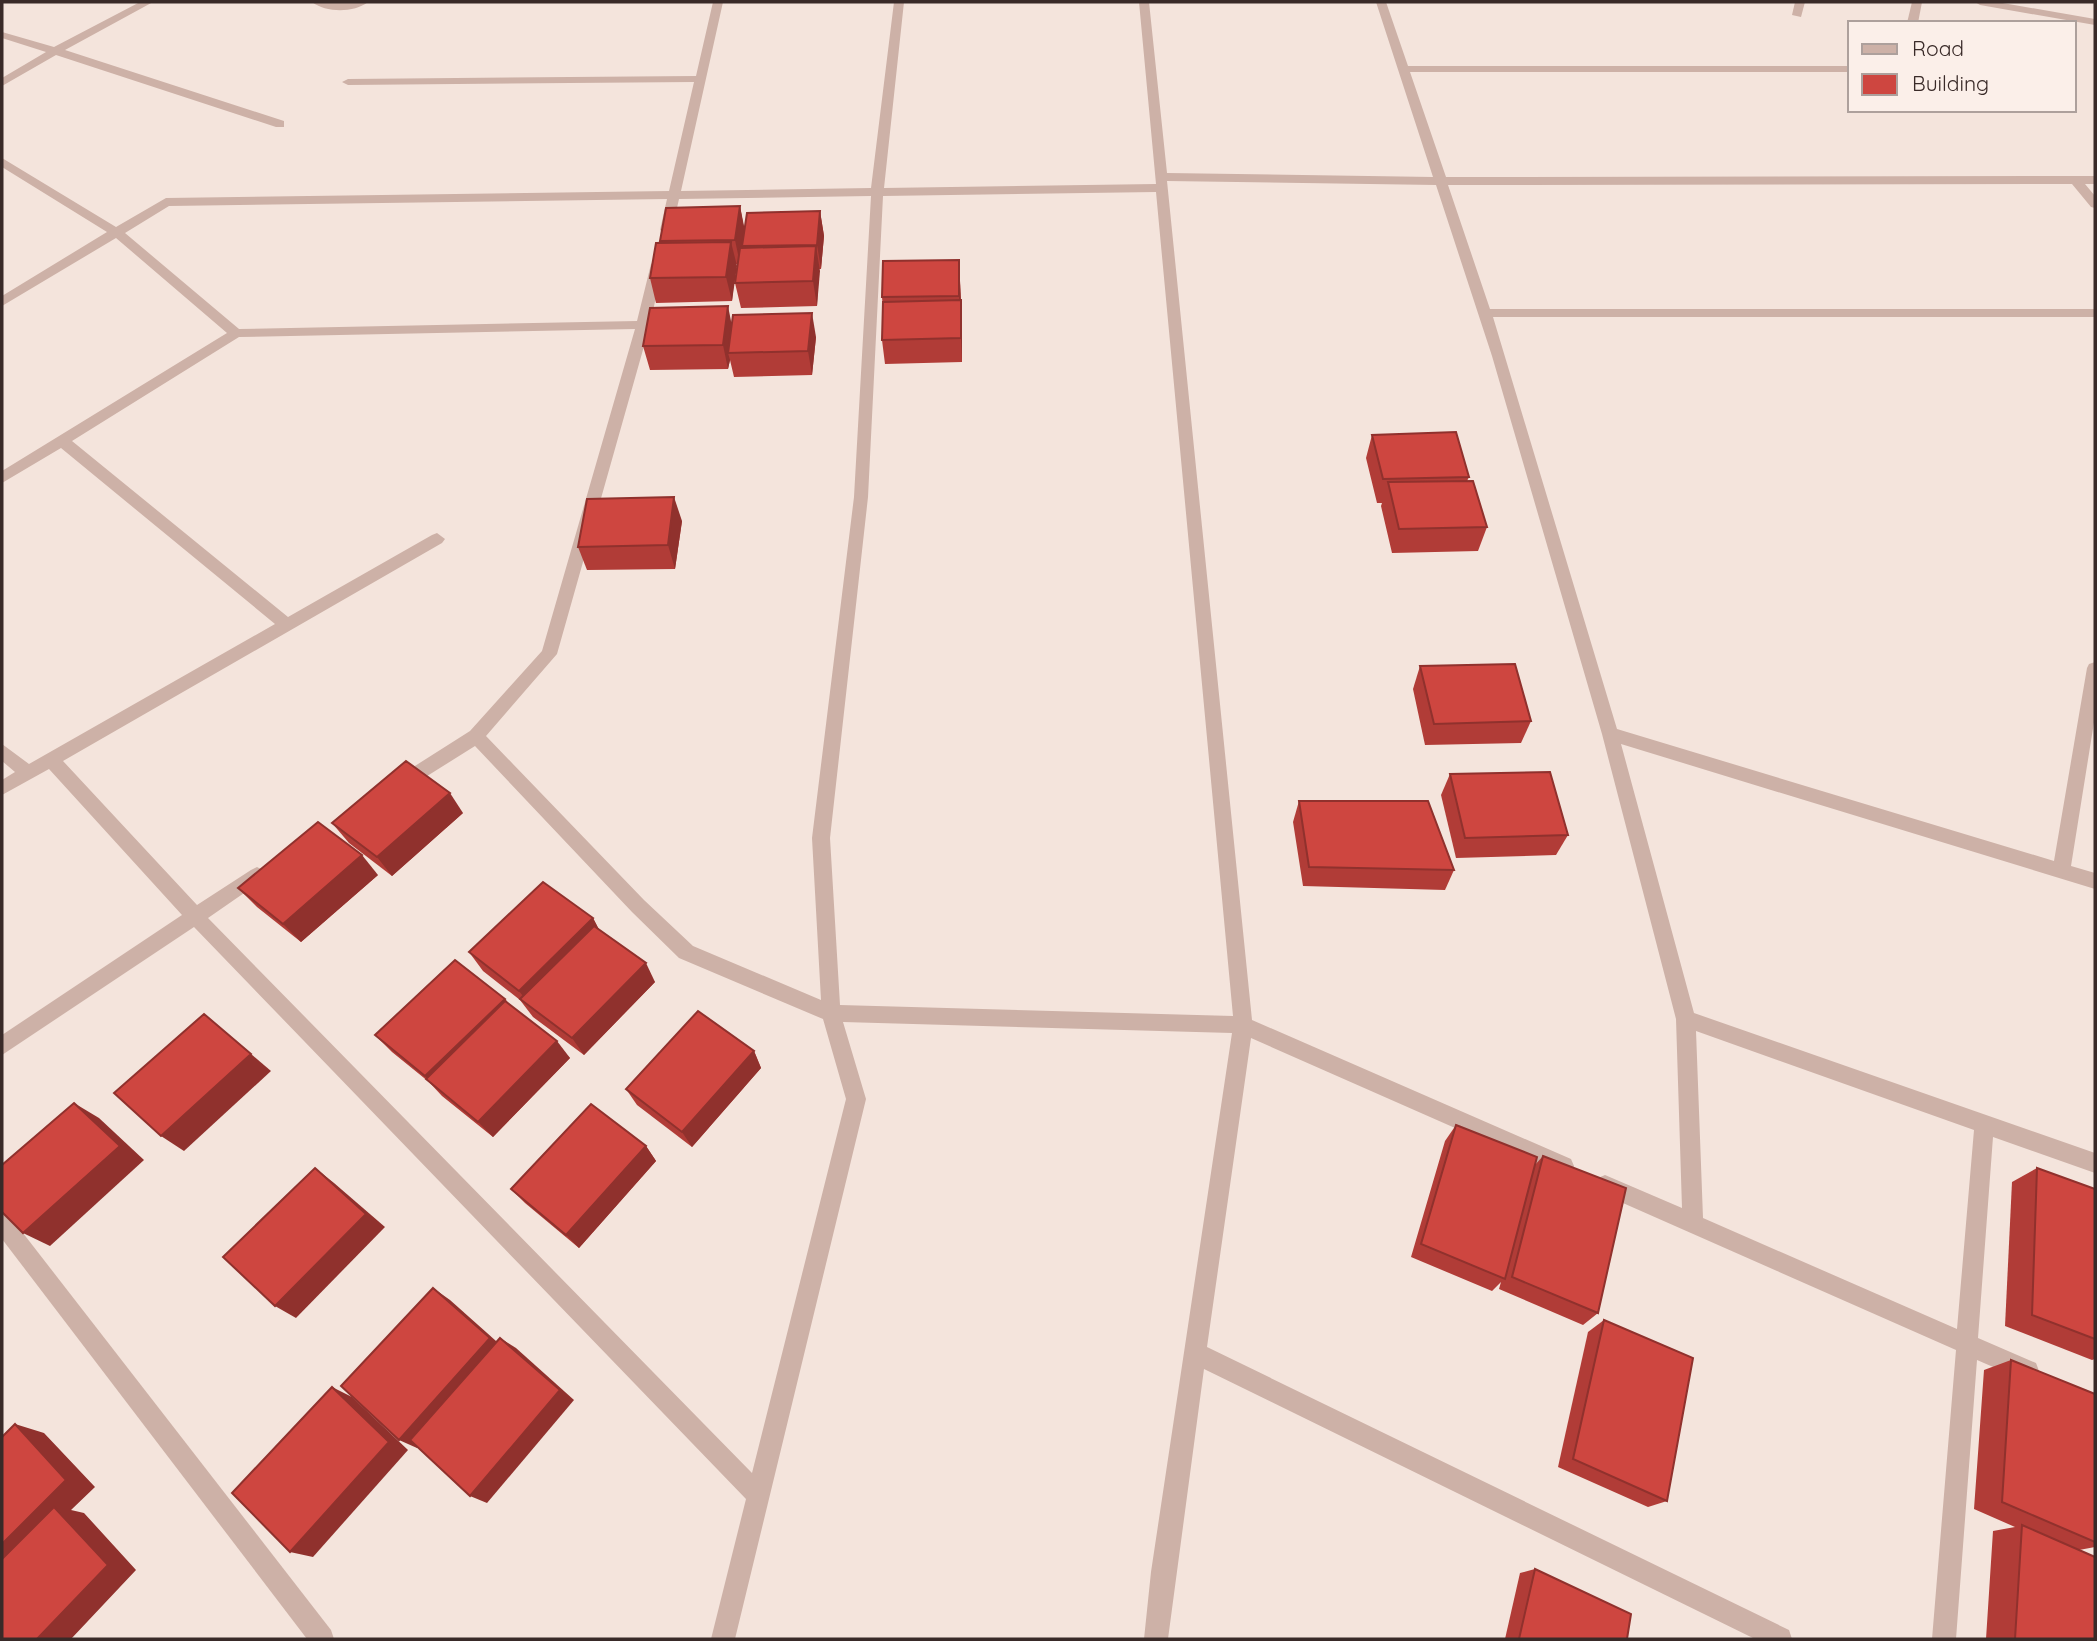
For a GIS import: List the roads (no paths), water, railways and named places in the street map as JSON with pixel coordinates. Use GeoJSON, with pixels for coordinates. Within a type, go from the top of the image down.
{"type":"FeatureCollection","features":[{"type":"Feature","properties":{"kind":"street"},"geometry":{"type":"LineString","coordinates":[[2,83],[55,51],[148,2]]}},
{"type":"Feature","properties":{"kind":"street"},"geometry":{"type":"LineString","coordinates":[[317,2],[338,8],[363,2]]}},
{"type":"Feature","properties":{"kind":"street"},"geometry":{"type":"LineString","coordinates":[[383,796],[477,736],[549,654],[643,325],[718,2]]}},
{"type":"Feature","properties":{"kind":"street"},"geometry":{"type":"LineString","coordinates":[[723,1639],[856,1100],[831,1013],[821,838],[861,496],[877,192],[899,2]]}},
{"type":"Feature","properties":{"kind":"street"},"geometry":{"type":"LineString","coordinates":[[1144,2],[1243,1025],[1163,1572],[1156,1639]]}},
{"type":"Feature","properties":{"kind":"street"},"geometry":{"type":"LineString","coordinates":[[1381,2],[1485,313],[1610,734],[1686,1019],[1693,1223]]}},
{"type":"Feature","properties":{"kind":"street"},"geometry":{"type":"LineString","coordinates":[[1797,15],[1800,2]]}},
{"type":"Feature","properties":{"kind":"street"},"geometry":{"type":"LineString","coordinates":[[1912,21],[1917,2]]}},
{"type":"Feature","properties":{"kind":"street"},"geometry":{"type":"LineString","coordinates":[[1980,2],[2095,22]]}},
{"type":"Feature","properties":{"kind":"street"},"geometry":{"type":"LineString","coordinates":[[2,35],[280,124]]}},
{"type":"Feature","properties":{"kind":"street"},"geometry":{"type":"LineString","coordinates":[[1404,69],[1848,68]]}},
{"type":"Feature","properties":{"kind":"street"},"geometry":{"type":"LineString","coordinates":[[348,82],[701,79]]}},
{"type":"Feature","properties":{"kind":"street"},"geometry":{"type":"LineString","coordinates":[[2,162],[116,232],[236,333]]}},
{"type":"Feature","properties":{"kind":"street"},"geometry":{"type":"LineString","coordinates":[[2075,180],[2095,204]]}},
{"type":"Feature","properties":{"kind":"street"},"geometry":{"type":"LineString","coordinates":[[2,302],[166,202],[877,192],[1163,183],[2095,180]]}},
{"type":"Feature","properties":{"kind":"street"},"geometry":{"type":"LineString","coordinates":[[1485,313],[2095,313]]}},
{"type":"Feature","properties":{"kind":"street"},"geometry":{"type":"LineString","coordinates":[[2,478],[236,333],[643,325]]}},
{"type":"Feature","properties":{"kind":"street"},"geometry":{"type":"LineString","coordinates":[[62,441],[287,625]]}},
{"type":"Feature","properties":{"kind":"street"},"geometry":{"type":"LineString","coordinates":[[2,788],[437,539]]}},
{"type":"Feature","properties":{"kind":"street"},"geometry":{"type":"LineString","coordinates":[[2061,870],[2095,668]]}},
{"type":"Feature","properties":{"kind":"street"},"geometry":{"type":"LineString","coordinates":[[1610,734],[2095,881]]}},
{"type":"Feature","properties":{"kind":"street"},"geometry":{"type":"LineString","coordinates":[[477,736],[638,906],[686,952],[831,1013],[1243,1025],[2044,1378]]}},
{"type":"Feature","properties":{"kind":"street"},"geometry":{"type":"LineString","coordinates":[[2,751],[28,773]]}},
{"type":"Feature","properties":{"kind":"street"},"geometry":{"type":"LineString","coordinates":[[51,760],[194,915],[759,1496]]}},
{"type":"Feature","properties":{"kind":"street"},"geometry":{"type":"LineString","coordinates":[[2,1046],[194,915],[277,863]]}},
{"type":"Feature","properties":{"kind":"street"},"geometry":{"type":"LineString","coordinates":[[1686,1019],[2095,1163]]}},
{"type":"Feature","properties":{"kind":"street"},"geometry":{"type":"LineString","coordinates":[[1944,1639],[1984,1124]]}},
{"type":"Feature","properties":{"kind":"street"},"geometry":{"type":"LineString","coordinates":[[2,1222],[322,1639]]}},
{"type":"Feature","properties":{"kind":"street"},"geometry":{"type":"LineString","coordinates":[[1195,1353],[1780,1639]]}}]}
